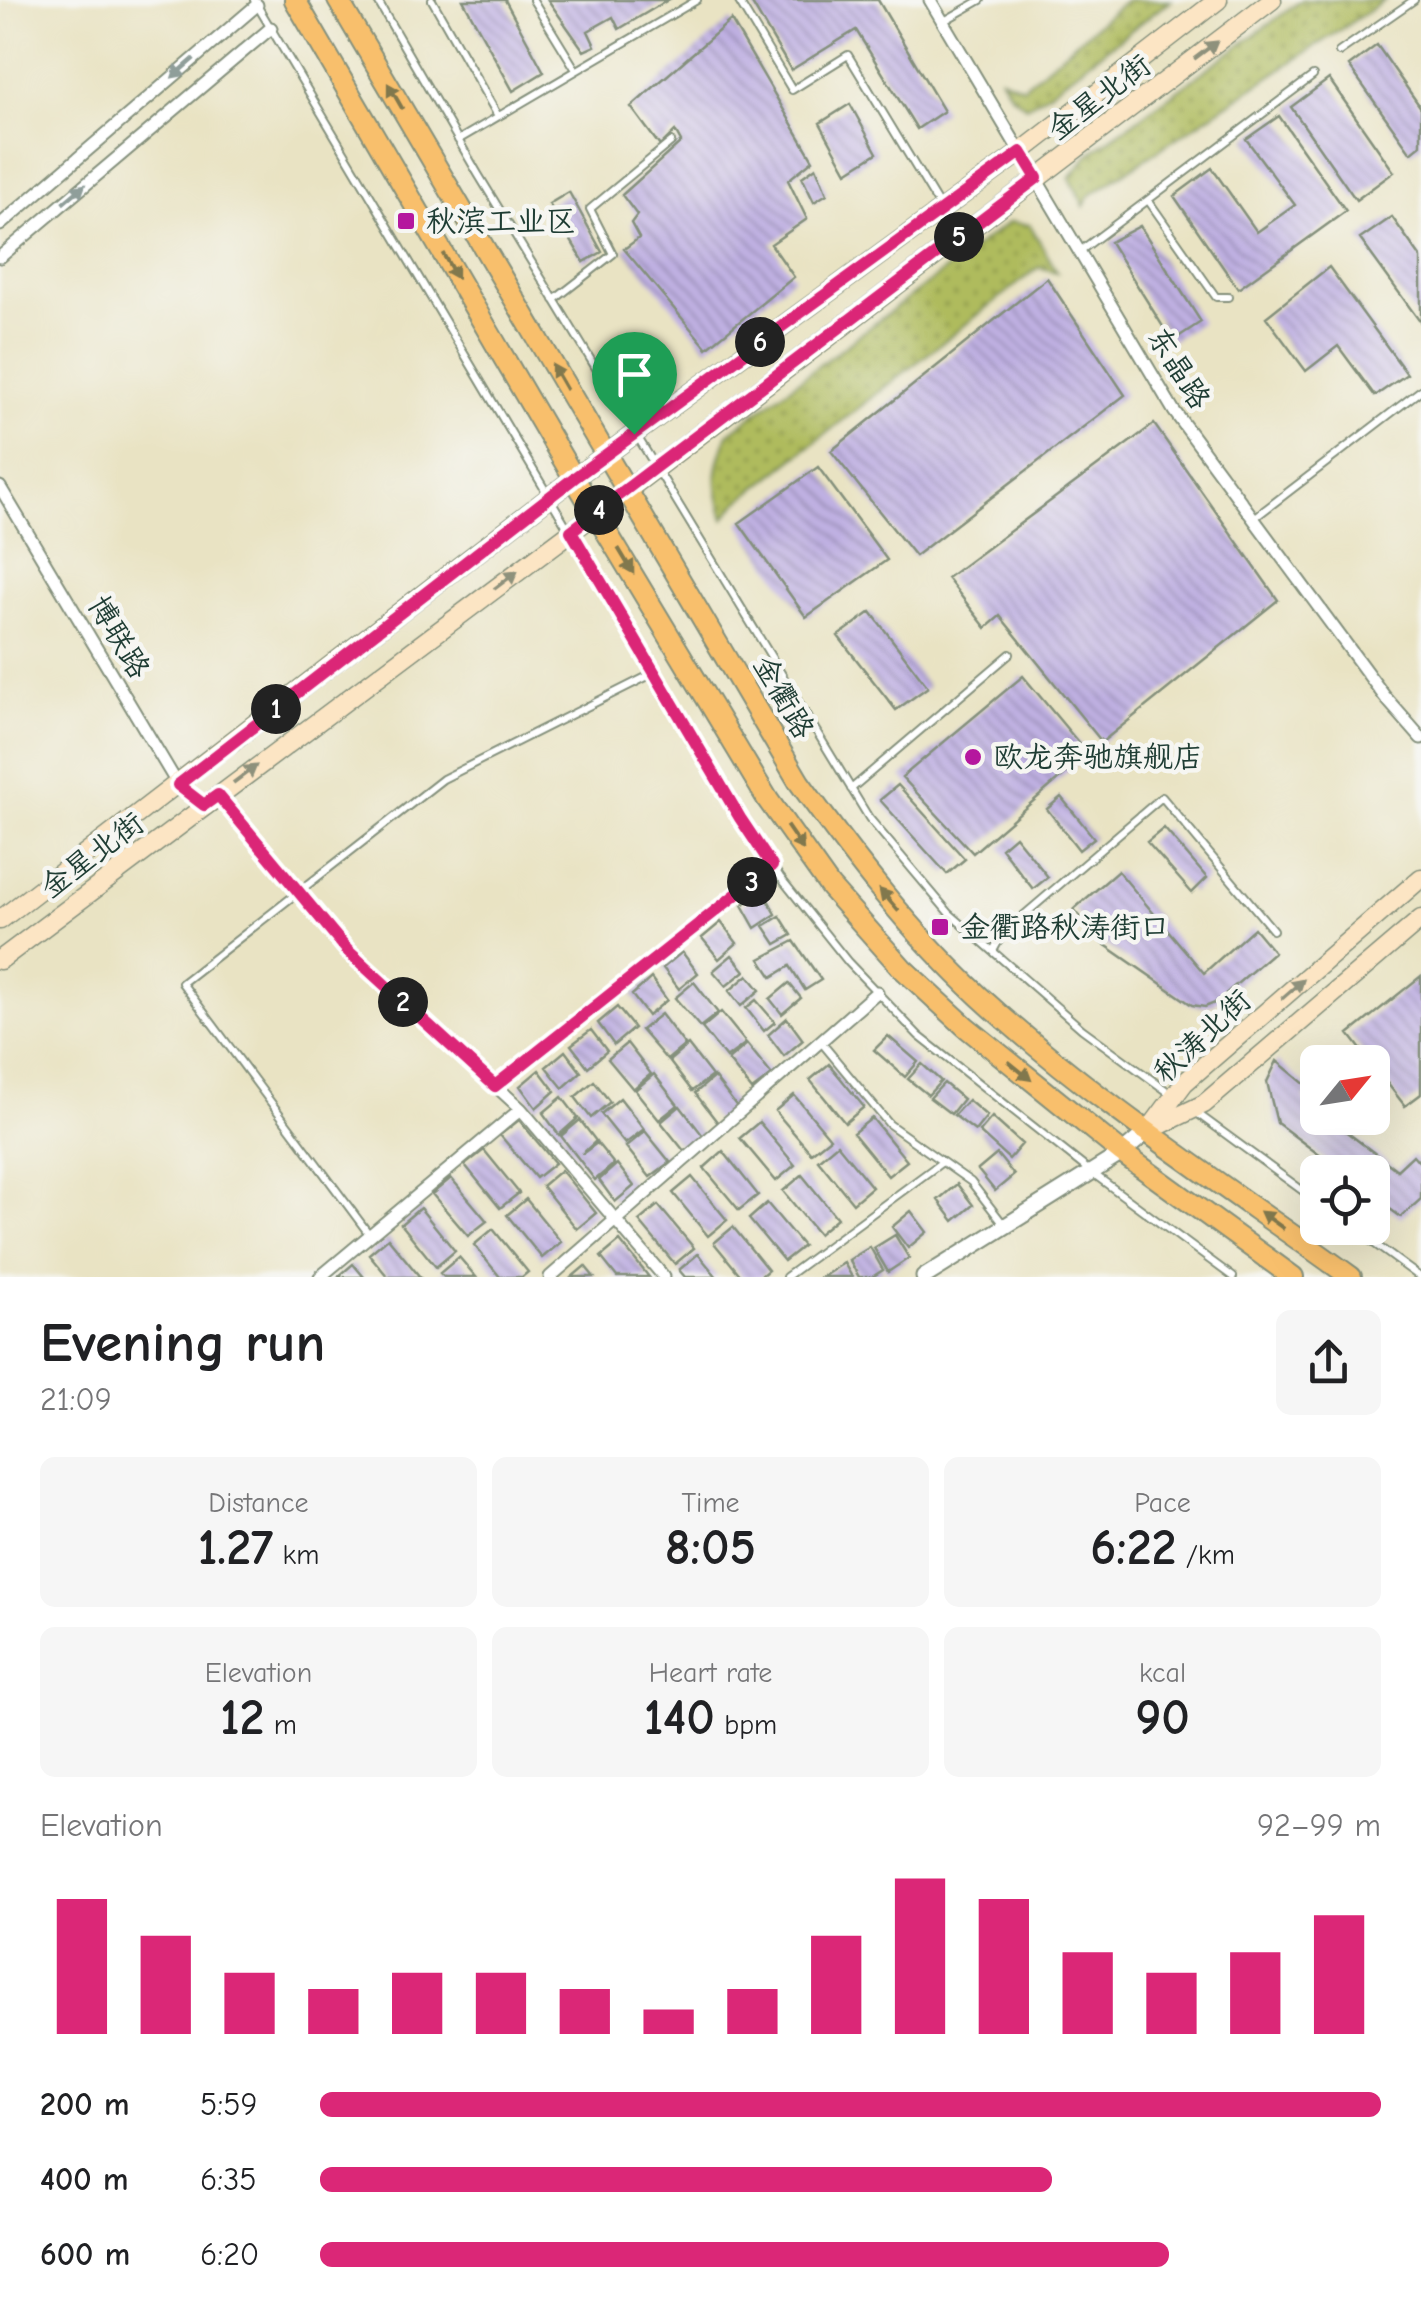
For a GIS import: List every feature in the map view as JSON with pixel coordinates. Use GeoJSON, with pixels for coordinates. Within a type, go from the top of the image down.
{"type":"FeatureCollection","features":[{"type":"Feature","properties":{"kind":"main road"},"geometry":{"type":"LineString","coordinates":[[295,0],[574,478],[768,800],[830,888],[902,968],[966,1027],[1122,1153],[1292,1277]]}},
{"type":"Feature","properties":{"kind":"main road","name":"金衢路"},"geometry":{"type":"LineString","coordinates":[[338,0],[799,782],[858,864],[979,996],[1048,1054],[1351,1277]]}},
{"type":"Feature","properties":{"kind":"main road","name":"金星北街"},"geometry":{"type":"LineString","coordinates":[[0,920],[550,496],[1021,152],[1218,0]]}},
{"type":"Feature","properties":{"kind":"main road","name":"金星北街"},"geometry":{"type":"LineString","coordinates":[[0,960],[656,469],[1272,0]]}},
{"type":"Feature","properties":{"kind":"main road","name":"秋涛北街"},"geometry":{"type":"LineString","coordinates":[[1149,1130],[1184,1083],[1421,878]]}},
{"type":"Feature","properties":{"kind":"main road","name":"秋涛北街"},"geometry":{"type":"LineString","coordinates":[[1149,1130],[1204,1104],[1421,919]]}},
{"type":"Feature","properties":{"kind":"street","name":"东晶路"},"geometry":{"type":"LineString","coordinates":[[930,0],[1174,411],[1385,697],[1421,738]]}},
{"type":"Feature","properties":{"kind":"street"},"geometry":{"type":"LineString","coordinates":[[0,225],[256,2]]}},
{"type":"Feature","properties":{"kind":"street"},"geometry":{"type":"LineString","coordinates":[[0,257],[271,28]]}},
{"type":"Feature","properties":{"kind":"street","name":"博联路"},"geometry":{"type":"LineString","coordinates":[[0,487],[178,785],[211,800],[299,892],[348,951],[521,1109],[664,1277]]}},
{"type":"Feature","properties":{"kind":"street"},"geometry":{"type":"LineString","coordinates":[[495,1086],[772,866]]}},
{"type":"Feature","properties":{"kind":"street"},"geometry":{"type":"LineString","coordinates":[[550,1277],[877,992]]}},
{"type":"Feature","properties":{"kind":"street"},"geometry":{"type":"LineString","coordinates":[[320,1277],[521,1109]]}},
{"type":"Feature","properties":{"kind":"street"},"geometry":{"type":"LineString","coordinates":[[924,1277],[1122,1153],[1149,1130]]}},
{"type":"Feature","properties":{"kind":"lane"},"geometry":{"type":"LineString","coordinates":[[377,0],[634,434],[869,818],[950,913],[1082,1029],[1300,1189]]}},
{"type":"Feature","properties":{"kind":"lane"},"geometry":{"type":"LineString","coordinates":[[432,0],[498,116]]}},
{"type":"Feature","properties":{"kind":"lane"},"geometry":{"type":"LineString","coordinates":[[533,0],[576,70]]}},
{"type":"Feature","properties":{"kind":"lane"},"geometry":{"type":"LineString","coordinates":[[458,140],[698,0]]}},
{"type":"Feature","properties":{"kind":"lane"},"geometry":{"type":"LineString","coordinates":[[738,0],[792,90],[848,56],[942,210]]}},
{"type":"Feature","properties":{"kind":"lane"},"geometry":{"type":"LineString","coordinates":[[943,22],[981,0]]}},
{"type":"Feature","properties":{"kind":"lane"},"geometry":{"type":"LineString","coordinates":[[1339,52],[1414,0]]}},
{"type":"Feature","properties":{"kind":"lane"},"geometry":{"type":"LineString","coordinates":[[256,2],[772,866],[848,962],[919,1036],[1091,1172],[1233,1277]]}},
{"type":"Feature","properties":{"kind":"lane"},"geometry":{"type":"LineString","coordinates":[[1080,251],[1313,76]]}},
{"type":"Feature","properties":{"kind":"lane"},"geometry":{"type":"LineString","coordinates":[[554,300],[613,254],[590,210],[672,142]]}},
{"type":"Feature","properties":{"kind":"lane"},"geometry":{"type":"LineString","coordinates":[[1148,200],[1216,297],[1228,297]]}},
{"type":"Feature","properties":{"kind":"lane"},"geometry":{"type":"LineString","coordinates":[[1254,519],[1421,390]]}},
{"type":"Feature","properties":{"kind":"lane"},"geometry":{"type":"LineString","coordinates":[[851,788],[1010,654]]}},
{"type":"Feature","properties":{"kind":"lane"},"geometry":{"type":"LineString","coordinates":[[370,1235],[182,983],[443,779],[654,673]]}},
{"type":"Feature","properties":{"kind":"lane"},"geometry":{"type":"LineString","coordinates":[[993,951],[1003,932],[1162,797],[1274,930]]}},
{"type":"Feature","properties":{"kind":"lane"},"geometry":{"type":"LineString","coordinates":[[820,1041],[889,1124],[970,1182],[1005,1226]]}},
{"type":"Feature","properties":{"kind":"lane"},"geometry":{"type":"LineString","coordinates":[[786,1277],[942,1162]]}},
{"type":"Feature","properties":{"kind":"lane"},"geometry":{"type":"LineString","coordinates":[[1376,1245],[1420,1277]]}},
{"type":"Feature","properties":{"kind":"green space"},"geometry":{"type":"Polygon","coordinates":[[[1126,0],[1171,0],[1042,97],[1026,106],[1011,95],[1001,78],[1023,87],[1126,0]]]}},
{"type":"Feature","properties":{"kind":"green space"},"geometry":{"type":"Polygon","coordinates":[[[1302,0],[1385,0],[1089,196],[1084,206],[1070,178],[1088,155],[1302,0]]]}},
{"type":"Feature","properties":{"kind":"green space"},"geometry":{"type":"Polygon","coordinates":[[[1009,222],[1030,225],[1057,272],[1039,267],[738,502],[724,519],[717,476],[728,434],[1009,222]]]}},
{"type":"Feature","properties":{"kind":"building"},"geometry":{"type":"Polygon","coordinates":[[[463,0],[505,0],[544,72],[513,91],[463,0]]]}},
{"type":"Feature","properties":{"kind":"building"},"geometry":{"type":"Polygon","coordinates":[[[548,0],[668,0],[619,29],[613,17],[588,31],[595,46],[584,51],[548,0]]]}},
{"type":"Feature","properties":{"kind":"building"},"geometry":{"type":"Polygon","coordinates":[[[878,0],[944,111],[917,129],[856,30],[791,70],[751,2],[878,0]]]}},
{"type":"Feature","properties":{"kind":"building"},"geometry":{"type":"Polygon","coordinates":[[[731,20],[813,160],[788,180],[807,219],[771,244],[794,277],[707,348],[624,249],[639,238],[631,223],[637,215],[622,195],[681,142],[675,131],[660,146],[631,107],[731,20]]]}},
{"type":"Feature","properties":{"kind":"building"},"geometry":{"type":"Polygon","coordinates":[[[1377,45],[1421,108],[1421,145],[1411,153],[1349,66],[1377,45]]]}},
{"type":"Feature","properties":{"kind":"building"},"geometry":{"type":"Polygon","coordinates":[[[1329,79],[1394,172],[1356,200],[1291,107],[1329,79]]]}},
{"type":"Feature","properties":{"kind":"building"},"geometry":{"type":"Polygon","coordinates":[[[850,104],[877,153],[847,172],[820,123],[850,104]]]}},
{"type":"Feature","properties":{"kind":"building"},"geometry":{"type":"Polygon","coordinates":[[[1279,116],[1346,211],[1238,289],[1174,196],[1212,168],[1257,232],[1295,205],[1246,139],[1279,116]]]}},
{"type":"Feature","properties":{"kind":"building"},"geometry":{"type":"Polygon","coordinates":[[[816,167],[827,194],[814,202],[802,177],[816,167]]]}},
{"type":"Feature","properties":{"kind":"building"},"geometry":{"type":"Polygon","coordinates":[[[569,192],[602,252],[584,262],[549,204],[569,192]]]}},
{"type":"Feature","properties":{"kind":"building"},"geometry":{"type":"Polygon","coordinates":[[[1392,217],[1421,258],[1421,323],[1360,239],[1392,217]]]}},
{"type":"Feature","properties":{"kind":"building"},"geometry":{"type":"Polygon","coordinates":[[[1140,226],[1201,322],[1172,341],[1110,242],[1140,226]]]}},
{"type":"Feature","properties":{"kind":"building"},"geometry":{"type":"Polygon","coordinates":[[[1329,267],[1407,374],[1375,396],[1338,346],[1306,371],[1266,317],[1329,267]]]}},
{"type":"Feature","properties":{"kind":"building"},"geometry":{"type":"Polygon","coordinates":[[[1047,278],[1125,395],[915,556],[831,451],[1047,278]]]}},
{"type":"Feature","properties":{"kind":"building"},"geometry":{"type":"Polygon","coordinates":[[[1154,424],[1278,600],[1102,742],[1000,616],[986,628],[947,578],[1154,424]]]}},
{"type":"Feature","properties":{"kind":"building"},"geometry":{"type":"Polygon","coordinates":[[[818,467],[887,560],[806,617],[739,523],[818,467]]]}},
{"type":"Feature","properties":{"kind":"building"},"geometry":{"type":"Polygon","coordinates":[[[871,612],[928,687],[896,710],[838,636],[871,612]]]}},
{"type":"Feature","properties":{"kind":"building"},"geometry":{"type":"Polygon","coordinates":[[[1023,676],[1088,754],[973,853],[902,777],[1023,676]]]}},
{"type":"Feature","properties":{"kind":"building"},"geometry":{"type":"Polygon","coordinates":[[[898,785],[965,859],[947,874],[880,800],[898,785]]]}},
{"type":"Feature","properties":{"kind":"building"},"geometry":{"type":"Polygon","coordinates":[[[1061,797],[1094,838],[1079,850],[1047,809],[1061,797]]]}},
{"type":"Feature","properties":{"kind":"building"},"geometry":{"type":"Polygon","coordinates":[[[1164,828],[1207,878],[1192,893],[1147,842],[1164,828]]]}},
{"type":"Feature","properties":{"kind":"building"},"geometry":{"type":"Polygon","coordinates":[[[1015,836],[1048,877],[1033,889],[1001,848],[1015,836]]]}},
{"type":"Feature","properties":{"kind":"building"},"geometry":{"type":"Polygon","coordinates":[[[1118,871],[1204,973],[1254,928],[1274,952],[1215,1003],[1205,1007],[1192,1005],[1101,942],[1074,909],[1118,871]]]}},
{"type":"Feature","properties":{"kind":"building"},"geometry":{"type":"Polygon","coordinates":[[[763,891],[776,914],[755,928],[742,905],[763,891]]]}},
{"type":"Feature","properties":{"kind":"building"},"geometry":{"type":"Polygon","coordinates":[[[780,916],[792,935],[776,944],[764,926],[780,916]]]}},
{"type":"Feature","properties":{"kind":"building"},"geometry":{"type":"Polygon","coordinates":[[[721,922],[737,943],[719,959],[702,938],[721,922]]]}},
{"type":"Feature","properties":{"kind":"building"},"geometry":{"type":"Polygon","coordinates":[[[794,941],[821,980],[805,990],[790,966],[772,977],[760,959],[794,941]]]}},
{"type":"Feature","properties":{"kind":"building"},"geometry":{"type":"Polygon","coordinates":[[[682,952],[698,973],[679,989],[663,968],[682,952]]]}},
{"type":"Feature","properties":{"kind":"building"},"geometry":{"type":"Polygon","coordinates":[[[732,955],[745,971],[726,986],[713,971],[732,955]]]}},
{"type":"Feature","properties":{"kind":"building"},"geometry":{"type":"Polygon","coordinates":[[[748,975],[760,990],[741,1006],[729,991],[748,975]]]}},
{"type":"Feature","properties":{"kind":"building"},"geometry":{"type":"Polygon","coordinates":[[[1421,976],[1421,1094],[1405,1106],[1390,1087],[1390,1045],[1358,1045],[1349,1034],[1421,976]]]}},
{"type":"Feature","properties":{"kind":"building"},"geometry":{"type":"Polygon","coordinates":[[[651,978],[667,1000],[648,1016],[632,995],[651,978]]]}},
{"type":"Feature","properties":{"kind":"building"},"geometry":{"type":"Polygon","coordinates":[[[694,982],[718,1013],[700,1027],[675,998],[694,982]]]}},
{"type":"Feature","properties":{"kind":"building"},"geometry":{"type":"Polygon","coordinates":[[[789,983],[801,998],[782,1014],[770,999],[789,983]]]}},
{"type":"Feature","properties":{"kind":"building"},"geometry":{"type":"Polygon","coordinates":[[[756,1000],[775,1022],[764,1031],[746,1008],[756,1000]]]}},
{"type":"Feature","properties":{"kind":"building"},"geometry":{"type":"Polygon","coordinates":[[[617,1007],[634,1028],[614,1045],[598,1023],[617,1007]]]}},
{"type":"Feature","properties":{"kind":"building"},"geometry":{"type":"Polygon","coordinates":[[[721,1012],[746,1043],[726,1058],[702,1028],[721,1012]]]}},
{"type":"Feature","properties":{"kind":"building"},"geometry":{"type":"Polygon","coordinates":[[[661,1014],[685,1045],[667,1060],[641,1030],[661,1014]]]}},
{"type":"Feature","properties":{"kind":"building"},"geometry":{"type":"Polygon","coordinates":[[[787,1018],[803,1040],[784,1056],[768,1035],[787,1018]]]}},
{"type":"Feature","properties":{"kind":"building"},"geometry":{"type":"Polygon","coordinates":[[[591,1030],[607,1051],[588,1067],[571,1045],[591,1030]]]}},
{"type":"Feature","properties":{"kind":"building"},"geometry":{"type":"Polygon","coordinates":[[[888,1036],[918,1062],[905,1077],[874,1050],[888,1036]]]}},
{"type":"Feature","properties":{"kind":"building"},"geometry":{"type":"Polygon","coordinates":[[[627,1043],[651,1074],[633,1089],[608,1059],[627,1043]]]}},
{"type":"Feature","properties":{"kind":"building"},"geometry":{"type":"Polygon","coordinates":[[[747,1044],[772,1075],[752,1090],[728,1060],[747,1044]]]}},
{"type":"Feature","properties":{"kind":"building"},"geometry":{"type":"Polygon","coordinates":[[[688,1045],[712,1076],[692,1091],[669,1061],[688,1045]]]}},
{"type":"Feature","properties":{"kind":"building"},"geometry":{"type":"Polygon","coordinates":[[[565,1051],[581,1072],[563,1088],[546,1067],[565,1051]]]}},
{"type":"Feature","properties":{"kind":"building"},"geometry":{"type":"Polygon","coordinates":[[[1277,1061],[1300,1080],[1300,1135],[1351,1135],[1377,1155],[1319,1155],[1277,1123],[1267,1082],[1277,1061]]]}},
{"type":"Feature","properties":{"kind":"building"},"geometry":{"type":"Polygon","coordinates":[[[829,1064],[864,1107],[845,1123],[810,1080],[829,1064]]]}},
{"type":"Feature","properties":{"kind":"building"},"geometry":{"type":"Polygon","coordinates":[[[922,1064],[941,1081],[928,1095],[908,1079],[922,1064]]]}},
{"type":"Feature","properties":{"kind":"building"},"geometry":{"type":"Polygon","coordinates":[[[539,1070],[555,1091],[536,1108],[520,1086],[539,1070]]]}},
{"type":"Feature","properties":{"kind":"building"},"geometry":{"type":"Polygon","coordinates":[[[654,1074],[678,1105],[659,1120],[635,1090],[654,1074]]]}},
{"type":"Feature","properties":{"kind":"building"},"geometry":{"type":"Polygon","coordinates":[[[714,1077],[738,1108],[718,1123],[695,1093],[714,1077]]]}},
{"type":"Feature","properties":{"kind":"building"},"geometry":{"type":"Polygon","coordinates":[[[594,1081],[610,1102],[591,1118],[575,1097],[594,1081]]]}},
{"type":"Feature","properties":{"kind":"building"},"geometry":{"type":"Polygon","coordinates":[[[944,1083],[963,1099],[951,1114],[930,1098],[944,1083]]]}},
{"type":"Feature","properties":{"kind":"building"},"geometry":{"type":"Polygon","coordinates":[[[794,1095],[830,1138],[811,1153],[775,1111],[794,1095]]]}},
{"type":"Feature","properties":{"kind":"building"},"geometry":{"type":"Polygon","coordinates":[[[562,1097],[578,1118],[559,1135],[543,1113],[562,1097]]]}},
{"type":"Feature","properties":{"kind":"building"},"geometry":{"type":"Polygon","coordinates":[[[620,1098],[644,1129],[625,1144],[601,1114],[620,1098]]]}},
{"type":"Feature","properties":{"kind":"building"},"geometry":{"type":"Polygon","coordinates":[[[968,1100],[987,1116],[975,1131],[954,1115],[968,1100]]]}},
{"type":"Feature","properties":{"kind":"building"},"geometry":{"type":"Polygon","coordinates":[[[680,1106],[704,1137],[685,1152],[661,1122],[680,1106]]]}},
{"type":"Feature","properties":{"kind":"building"},"geometry":{"type":"Polygon","coordinates":[[[992,1117],[1022,1144],[1009,1159],[979,1132],[992,1117]]]}},
{"type":"Feature","properties":{"kind":"building"},"geometry":{"type":"Polygon","coordinates":[[[872,1118],[907,1161],[888,1176],[853,1133],[872,1118]]]}},
{"type":"Feature","properties":{"kind":"building"},"geometry":{"type":"Polygon","coordinates":[[[519,1120],[555,1163],[536,1178],[500,1135],[519,1120]]]}},
{"type":"Feature","properties":{"kind":"building"},"geometry":{"type":"Polygon","coordinates":[[[580,1120],[596,1141],[582,1154],[597,1143],[614,1164],[595,1180],[561,1136],[580,1120]]]}},
{"type":"Feature","properties":{"kind":"building"},"geometry":{"type":"Polygon","coordinates":[[[759,1122],[795,1165],[776,1181],[740,1138],[759,1122]]]}},
{"type":"Feature","properties":{"kind":"building"},"geometry":{"type":"Polygon","coordinates":[[[645,1131],[670,1162],[650,1177],[626,1147],[645,1131]]]}},
{"type":"Feature","properties":{"kind":"building"},"geometry":{"type":"Polygon","coordinates":[[[837,1144],[872,1187],[853,1203],[818,1160],[837,1144]]]}},
{"type":"Feature","properties":{"kind":"building"},"geometry":{"type":"Polygon","coordinates":[[[484,1150],[519,1193],[500,1208],[465,1165],[484,1150]]]}},
{"type":"Feature","properties":{"kind":"building"},"geometry":{"type":"Polygon","coordinates":[[[723,1151],[758,1195],[739,1210],[704,1168],[723,1151]]]}},
{"type":"Feature","properties":{"kind":"building"},"geometry":{"type":"Polygon","coordinates":[[[997,1154],[1014,1175],[995,1191],[978,1170],[997,1154]]]}},
{"type":"Feature","properties":{"kind":"building"},"geometry":{"type":"Polygon","coordinates":[[[1413,1155],[1421,1164],[1421,1199],[1401,1217],[1390,1209],[1390,1165],[1397,1170],[1413,1155]]]}},
{"type":"Feature","properties":{"kind":"building"},"geometry":{"type":"Polygon","coordinates":[[[617,1164],[634,1186],[615,1202],[599,1180],[617,1164]]]}},
{"type":"Feature","properties":{"kind":"building"},"geometry":{"type":"Polygon","coordinates":[[[561,1170],[596,1213],[577,1229],[542,1186],[561,1170]]]}},
{"type":"Feature","properties":{"kind":"building"},"geometry":{"type":"Polygon","coordinates":[[[802,1175],[837,1218],[818,1234],[783,1191],[802,1175]]]}},
{"type":"Feature","properties":{"kind":"building"},"geometry":{"type":"Polygon","coordinates":[[[692,1177],[727,1220],[708,1236],[673,1193],[692,1177]]]}},
{"type":"Feature","properties":{"kind":"building"},"geometry":{"type":"Polygon","coordinates":[[[451,1178],[487,1221],[468,1236],[432,1194],[451,1178]]]}},
{"type":"Feature","properties":{"kind":"building"},"geometry":{"type":"Polygon","coordinates":[[[957,1184],[973,1205],[954,1221],[938,1200],[957,1184]]]}},
{"type":"Feature","properties":{"kind":"building"},"geometry":{"type":"Polygon","coordinates":[[[526,1199],[561,1242],[542,1258],[507,1215],[526,1199]]]}},
{"type":"Feature","properties":{"kind":"building"},"geometry":{"type":"Polygon","coordinates":[[[767,1203],[803,1246],[784,1261],[749,1219],[767,1203]]]}},
{"type":"Feature","properties":{"kind":"building"},"geometry":{"type":"Polygon","coordinates":[[[658,1205],[694,1248],[675,1264],[639,1221],[658,1205]]]}},
{"type":"Feature","properties":{"kind":"building"},"geometry":{"type":"Polygon","coordinates":[[[420,1208],[455,1251],[436,1267],[401,1224],[420,1208]]]}},
{"type":"Feature","properties":{"kind":"building"},"geometry":{"type":"Polygon","coordinates":[[[911,1211],[927,1232],[908,1248],[892,1227],[911,1211]]]}},
{"type":"Feature","properties":{"kind":"building"},"geometry":{"type":"Polygon","coordinates":[[[733,1227],[768,1270],[760,1277],[742,1277],[714,1243],[733,1227]]]}},
{"type":"Feature","properties":{"kind":"building"},"geometry":{"type":"Polygon","coordinates":[[[493,1229],[528,1272],[522,1277],[500,1277],[474,1245],[493,1229]]]}},
{"type":"Feature","properties":{"kind":"building"},"geometry":{"type":"Polygon","coordinates":[[[895,1235],[909,1258],[888,1272],[874,1248],[895,1235]]]}},
{"type":"Feature","properties":{"kind":"building"},"geometry":{"type":"Polygon","coordinates":[[[388,1238],[420,1277],[388,1277],[369,1254],[388,1238]]]}},
{"type":"Feature","properties":{"kind":"building"},"geometry":{"type":"Polygon","coordinates":[[[620,1241],[649,1277],[617,1277],[601,1257],[620,1241]]]}},
{"type":"Feature","properties":{"kind":"building"},"geometry":{"type":"Polygon","coordinates":[[[870,1247],[883,1270],[872,1277],[859,1277],[849,1260],[870,1247]]]}},
{"type":"Feature","properties":{"kind":"building"},"geometry":{"type":"Polygon","coordinates":[[[698,1254],[717,1277],[685,1277],[679,1270],[698,1254]]]}},
{"type":"Feature","properties":{"kind":"building"},"geometry":{"type":"Polygon","coordinates":[[[459,1257],[476,1277],[444,1277],[440,1273],[459,1257]]]}},
{"type":"Feature","properties":{"kind":"building"},"geometry":{"type":"Polygon","coordinates":[[[844,1263],[852,1277],[822,1277],[844,1263]]]}},
{"type":"Feature","properties":{"kind":"building"},"geometry":{"type":"Polygon","coordinates":[[[353,1264],[364,1277],[338,1277],[353,1264]]]}},
{"type":"Feature","properties":{"kind":"building"},"geometry":{"type":"Polygon","coordinates":[[[585,1266],[594,1277],[572,1277],[585,1266]]]}},
{"type":"Feature","properties":{"kind":"place","name":"秋滨工业区"},"geometry":{"type":"Point","coordinates":[406,221]}},
{"type":"Feature","properties":{"kind":"place","name":"欧龙奔驰旗舰店"},"geometry":{"type":"Point","coordinates":[973,757]}},
{"type":"Feature","properties":{"kind":"place","name":"金衢路秋涛街口"},"geometry":{"type":"Point","coordinates":[940,927]}},
{"type":"Feature","properties":{"kind":"route"},"geometry":{"type":"LineString","coordinates":[[1021,152],[1037,178],[571,531],[772,866],[495,1086],[348,951],[218,795],[204,805],[178,785],[634,434],[1021,152]]}}]}
